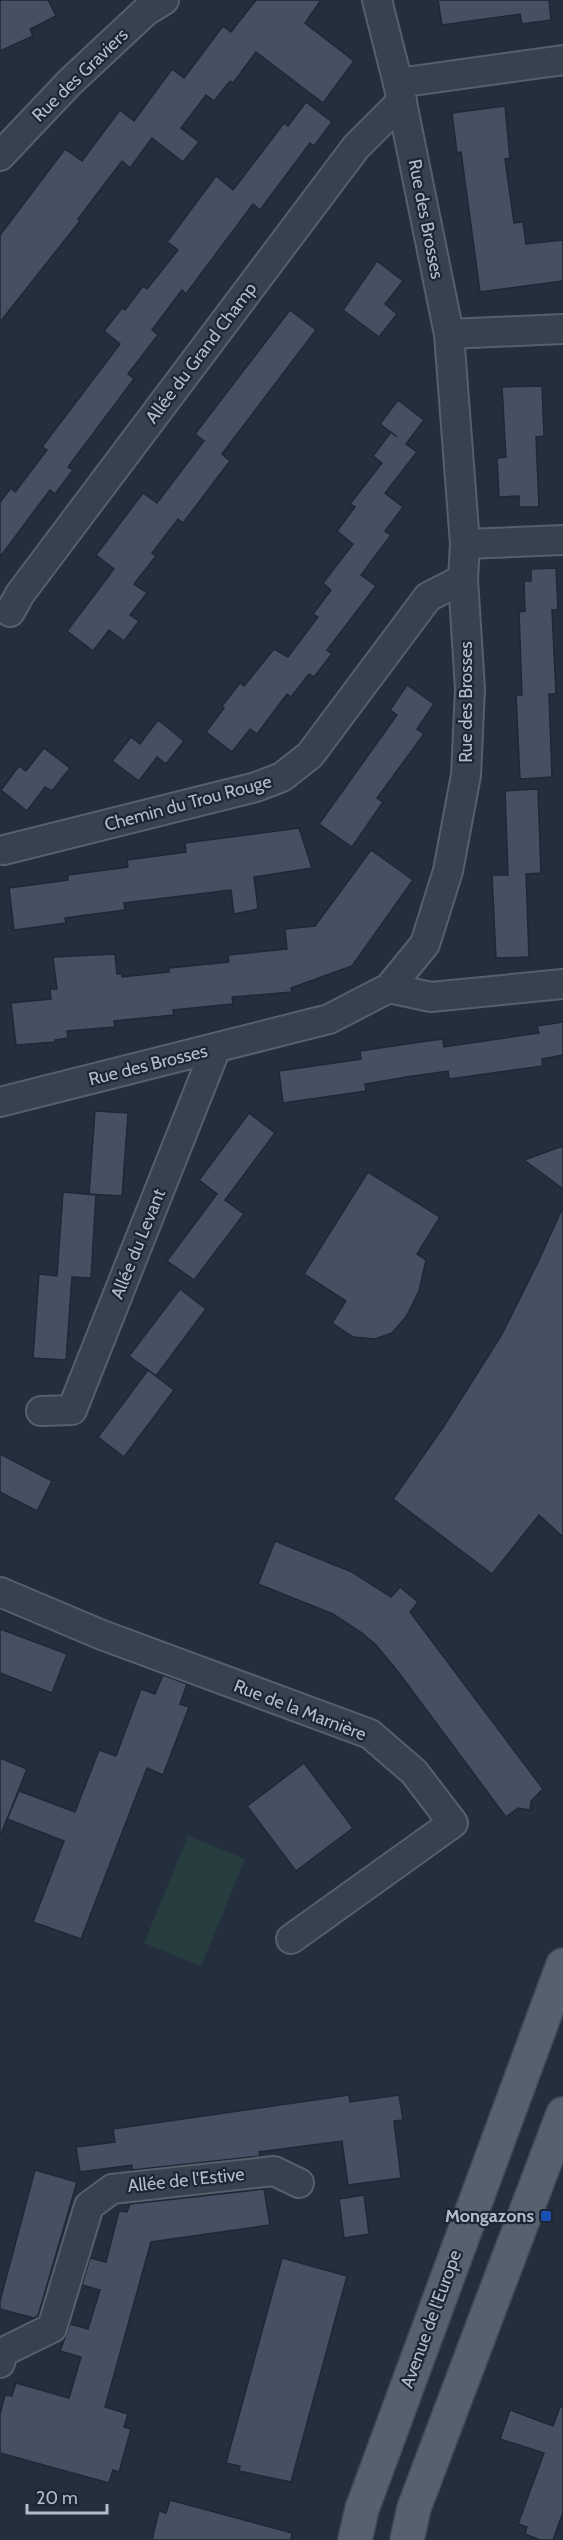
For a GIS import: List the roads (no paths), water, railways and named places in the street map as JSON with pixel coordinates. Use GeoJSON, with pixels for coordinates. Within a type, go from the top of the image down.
{"type":"FeatureCollection","features":[{"type":"Feature","properties":{"kind":"main road","name":"Avenue de l'Europe"},"geometry":{"type":"LineString","coordinates":[[355,2540],[366,2498],[563,1965]]}},
{"type":"Feature","properties":{"kind":"main road"},"geometry":{"type":"LineString","coordinates":[[407,2540],[414,2508],[563,2114]]}},
{"type":"Feature","properties":{"kind":"street","name":"Rue des Graviers"},"geometry":{"type":"LineString","coordinates":[[0,156],[70,82],[147,11],[164,0]]}},
{"type":"Feature","properties":{"kind":"street","name":"Rue des Brosses"},"geometry":{"type":"LineString","coordinates":[[0,1102],[329,1019],[389,988],[425,944],[448,871],[466,775],[470,689],[463,579],[465,544],[449,334],[400,92],[377,0]]}},
{"type":"Feature","properties":{"kind":"street"},"geometry":{"type":"LineString","coordinates":[[400,92],[563,60]]}},
{"type":"Feature","properties":{"kind":"street","name":"Allée du Grand Champ"},"geometry":{"type":"LineString","coordinates":[[10,612],[27,585],[356,147],[400,92]]}},
{"type":"Feature","properties":{"kind":"street"},"geometry":{"type":"LineString","coordinates":[[449,334],[563,329]]}},
{"type":"Feature","properties":{"kind":"street"},"geometry":{"type":"LineString","coordinates":[[465,544],[563,540]]}},
{"type":"Feature","properties":{"kind":"street","name":"Chemin du Trou Rouge"},"geometry":{"type":"LineString","coordinates":[[4,850],[256,787],[282,777],[310,754],[428,597],[463,579]]}},
{"type":"Feature","properties":{"kind":"street"},"geometry":{"type":"LineString","coordinates":[[389,988],[431,997],[563,984]]}},
{"type":"Feature","properties":{"kind":"street","name":"Allée du Levant"},"geometry":{"type":"LineString","coordinates":[[41,1411],[72,1410],[216,1048]]}},
{"type":"Feature","properties":{"kind":"street","name":"Rue de la Marnière"},"geometry":{"type":"LineString","coordinates":[[0,1592],[112,1639],[370,1734],[414,1772],[453,1823],[291,1939]]}},
{"type":"Feature","properties":{"kind":"street","name":"Allée de l'Estive"},"geometry":{"type":"LineString","coordinates":[[0,2363],[3,2352],[52,2328],[89,2206],[112,2189],[274,2171],[299,2183]]}},
{"type":"Feature","properties":{"kind":"place","name":"Mongazons"},"geometry":{"type":"Point","coordinates":[546,2216]}}]}
